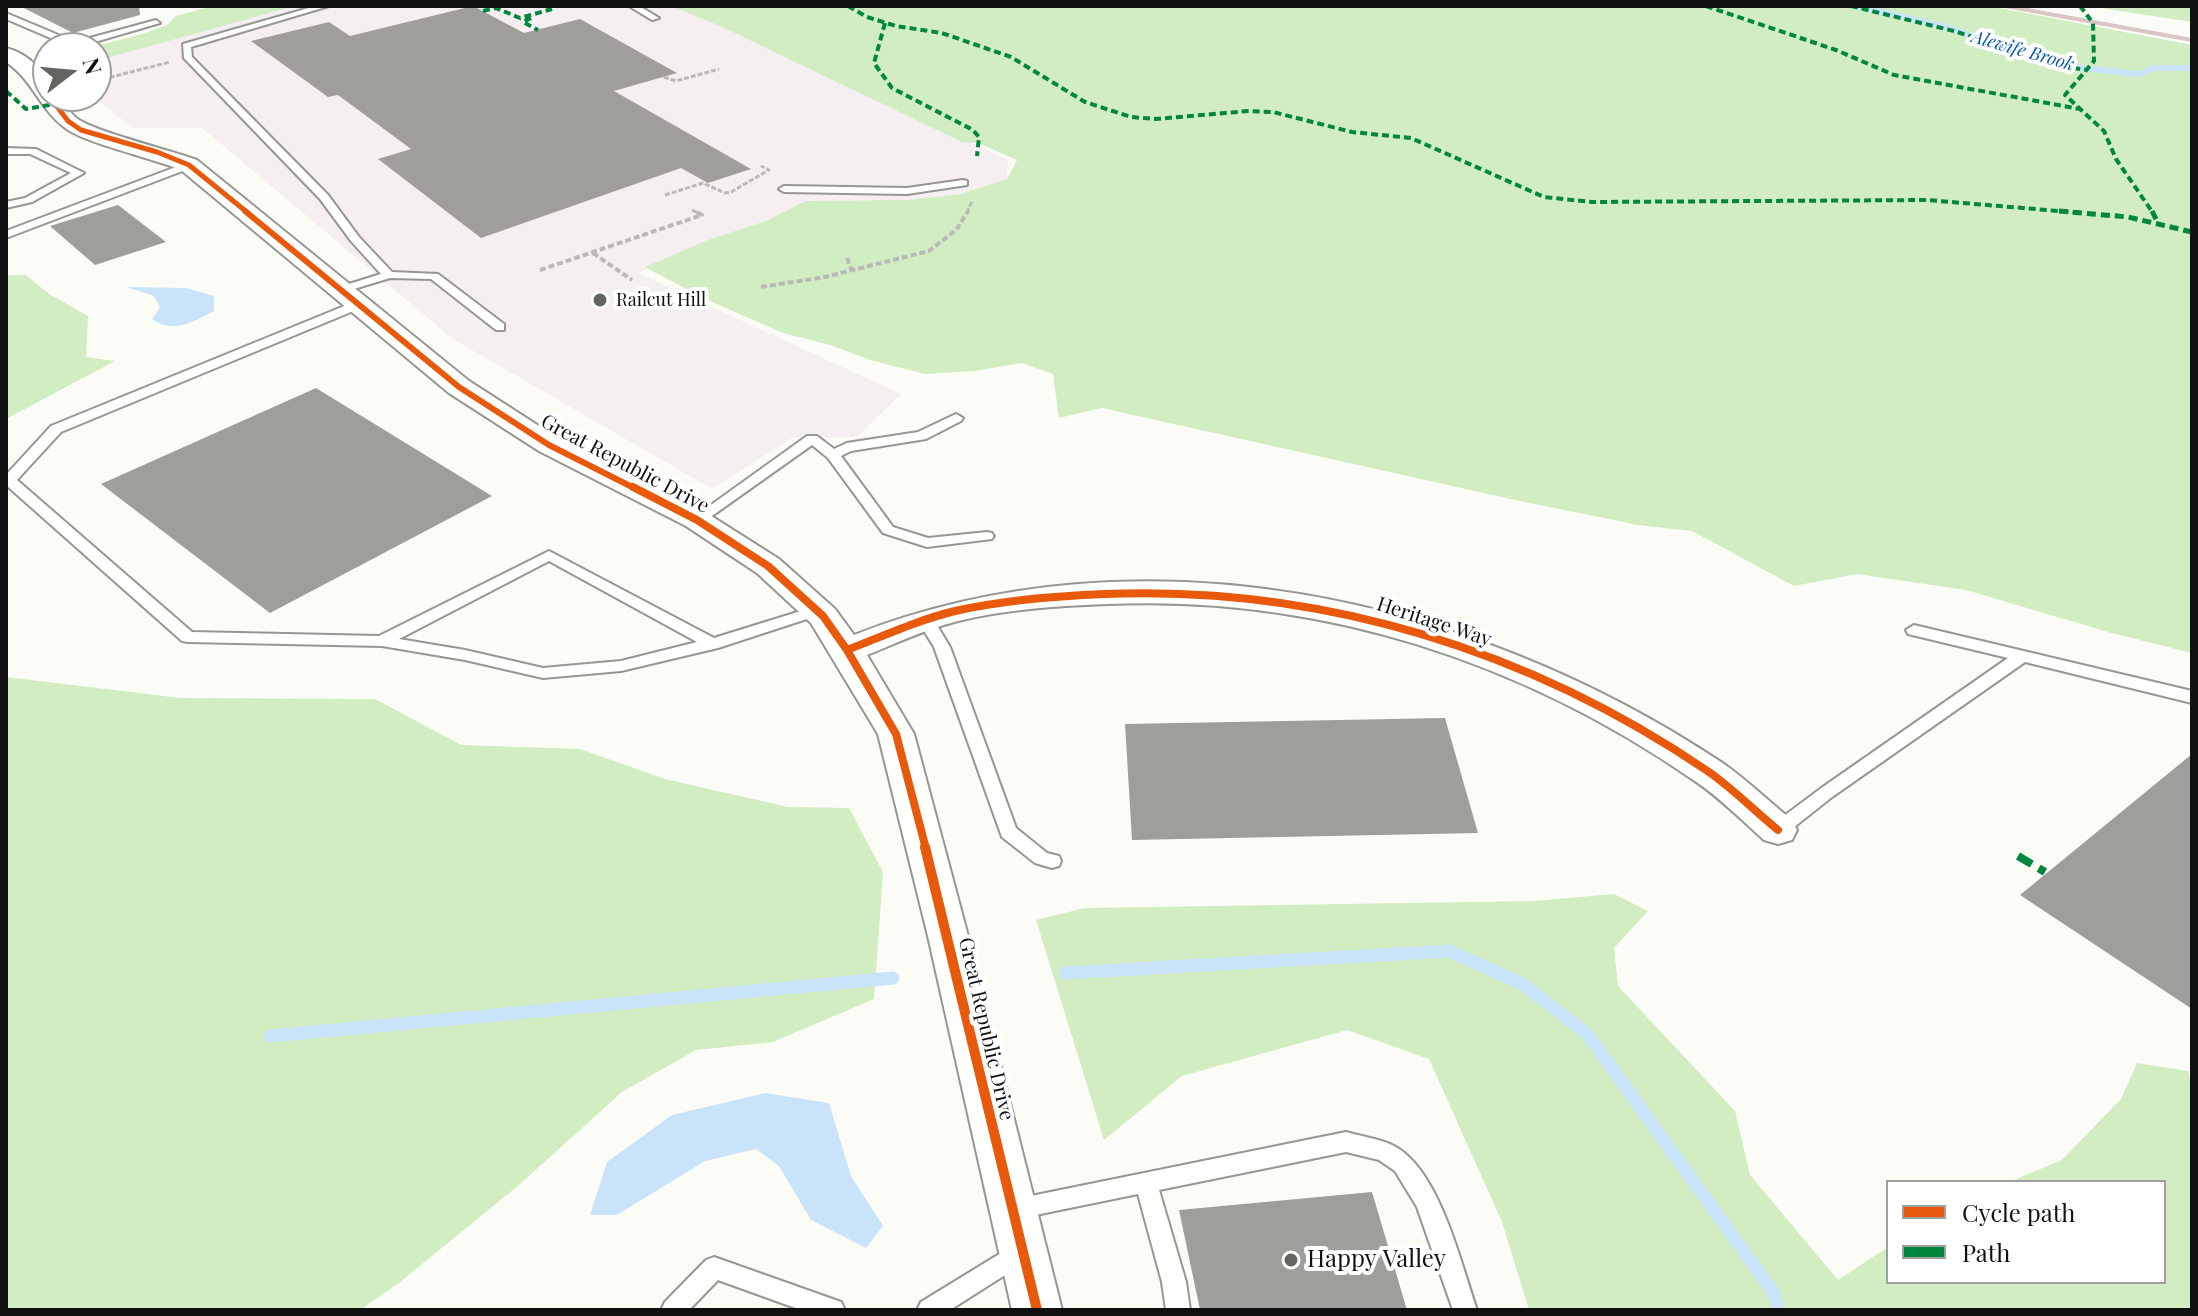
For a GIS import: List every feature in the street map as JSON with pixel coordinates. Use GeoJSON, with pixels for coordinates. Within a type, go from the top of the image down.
{"type":"FeatureCollection","features":[{"type":"Feature","properties":{"kind":"street","name":"Great Republic Drive"},"geometry":{"type":"LineString","coordinates":[[6,54],[32,73]]}},
{"type":"Feature","properties":{"kind":"street","name":"Great Republic Drive"},"geometry":{"type":"LineString","coordinates":[[61,112],[81,130],[157,152],[189,165],[459,387],[549,445],[697,520],[768,566],[817,611],[847,650],[896,734],[948,936],[1037,1310]]}},
{"type":"Feature","properties":{"kind":"street","name":"Heritage Way"},"geometry":{"type":"LineString","coordinates":[[847,650],[926,621],[1028,599],[1138,589],[1261,598],[1367,616],[1468,648],[1556,682],[1647,732],[1711,773],[1778,830]]}},
{"type":"Feature","properties":{"kind":"lane"},"geometry":{"type":"LineString","coordinates":[[325,6],[186,46],[188,58],[324,197],[355,239],[389,275]]}},
{"type":"Feature","properties":{"kind":"lane"},"geometry":{"type":"LineString","coordinates":[[633,6],[655,18]]}},
{"type":"Feature","properties":{"kind":"lane"},"geometry":{"type":"LineString","coordinates":[[6,16],[74,45],[156,23]]}},
{"type":"Feature","properties":{"kind":"lane"},"geometry":{"type":"LineString","coordinates":[[6,151],[32,151],[79,173],[28,200],[6,205]]}},
{"type":"Feature","properties":{"kind":"lane"},"geometry":{"type":"LineString","coordinates":[[6,235],[189,165]]}},
{"type":"Feature","properties":{"kind":"lane"},"geometry":{"type":"LineString","coordinates":[[784,189],[907,191],[963,183]]}},
{"type":"Feature","properties":{"kind":"lane"},"geometry":{"type":"LineString","coordinates":[[500,327],[434,276],[389,275],[349,297],[56,429],[7,480],[188,637],[382,641],[465,655],[543,673],[621,666],[712,644],[817,611]]}},
{"type":"Feature","properties":{"kind":"lane"},"geometry":{"type":"LineString","coordinates":[[833,455],[847,447],[921,436],[956,418]]}},
{"type":"Feature","properties":{"kind":"lane"},"geometry":{"type":"LineString","coordinates":[[697,520],[812,439],[833,455],[888,530],[927,543],[987,536]]}},
{"type":"Feature","properties":{"kind":"lane"},"geometry":{"type":"LineString","coordinates":[[382,641],[549,555],[712,644]]}},
{"type":"Feature","properties":{"kind":"lane"},"geometry":{"type":"LineString","coordinates":[[926,621],[942,647],[1008,832],[1041,858],[1052,861]]}},
{"type":"Feature","properties":{"kind":"lane"},"geometry":{"type":"LineString","coordinates":[[1914,630],[2192,697]]}},
{"type":"Feature","properties":{"kind":"lane"},"geometry":{"type":"LineString","coordinates":[[1778,830],[2022,656]]}},
{"type":"Feature","properties":{"kind":"lane"},"geometry":{"type":"LineString","coordinates":[[1012,1209],[1346,1142],[1390,1154],[1413,1173],[1465,1310]]}},
{"type":"Feature","properties":{"kind":"lane"},"geometry":{"type":"LineString","coordinates":[[1146,1184],[1174,1282],[1178,1310]]}},
{"type":"Feature","properties":{"kind":"lane"},"geometry":{"type":"LineString","coordinates":[[929,1310],[991,1274],[1023,1250]]}},
{"type":"Feature","properties":{"kind":"lane"},"geometry":{"type":"LineString","coordinates":[[673,1310],[714,1268],[833,1310]]}},
{"type":"Feature","properties":{"kind":"path"},"geometry":{"type":"LineString","coordinates":[[112,77],[188,58]]}},
{"type":"Feature","properties":{"kind":"path"},"geometry":{"type":"LineString","coordinates":[[664,77],[676,81],[719,69]]}},
{"type":"Feature","properties":{"kind":"path"},"geometry":{"type":"LineString","coordinates":[[665,195],[703,183],[725,193],[731,192],[769,170],[761,166]]}},
{"type":"Feature","properties":{"kind":"path"},"geometry":{"type":"LineString","coordinates":[[761,287],[852,271],[929,251],[943,243],[969,213],[971,193],[963,183]]}},
{"type":"Feature","properties":{"kind":"path"},"geometry":{"type":"LineString","coordinates":[[540,270],[702,215],[692,210]]}},
{"type":"Feature","properties":{"kind":"path"},"geometry":{"type":"LineString","coordinates":[[592,253],[632,280]]}},
{"type":"Feature","properties":{"kind":"path"},"geometry":{"type":"LineString","coordinates":[[847,258],[852,271]]}},
{"type":"Feature","properties":{"kind":"shaded area"},"geometry":{"type":"Polygon","coordinates":[[[294,6],[676,6],[1008,160],[1006,196],[820,204],[638,273],[901,394],[857,437],[792,438],[712,489],[453,339],[202,128],[133,128],[112,112],[112,55],[294,6]]]}},
{"type":"Feature","properties":{"kind":"green space"},"geometry":{"type":"Polygon","coordinates":[[[212,6],[295,6],[112,57],[112,42],[167,25],[176,16],[212,6]]]}},
{"type":"Feature","properties":{"kind":"green space"},"geometry":{"type":"Polygon","coordinates":[[[671,6],[1989,6],[2192,45],[2192,653],[1966,590],[1857,574],[1794,586],[1692,531],[1638,525],[1515,500],[1102,408],[1059,418],[1053,374],[1022,363],[974,371],[925,374],[783,333],[703,298],[645,267],[708,240],[766,221],[806,201],[909,200],[961,194],[1007,179],[1017,160],[978,143],[962,142],[720,26],[671,6]]]}},
{"type":"Feature","properties":{"kind":"green space"},"geometry":{"type":"Polygon","coordinates":[[[2087,6],[2192,6],[2192,22],[2087,6]]]}},
{"type":"Feature","properties":{"kind":"green space"},"geometry":{"type":"Polygon","coordinates":[[[6,275],[26,275],[49,294],[88,316],[86,357],[115,361],[6,419],[6,275]]]}},
{"type":"Feature","properties":{"kind":"green space"},"geometry":{"type":"Polygon","coordinates":[[[6,677],[180,698],[375,699],[461,745],[580,749],[665,779],[788,807],[849,808],[883,872],[874,999],[773,1042],[696,1050],[622,1092],[519,1185],[400,1282],[360,1310],[6,1310],[6,677]]]}},
{"type":"Feature","properties":{"kind":"green space"},"geometry":{"type":"Polygon","coordinates":[[[1614,894],[1648,911],[1614,948],[1618,986],[1735,1111],[1750,1175],[1838,1280],[1886,1248],[1886,1284],[2166,1284],[2166,1180],[2014,1180],[2062,1160],[2121,1099],[2137,1063],[2188,1071],[2192,1090],[2192,1310],[1529,1310],[1502,1222],[1429,1059],[1347,1030],[1182,1076],[1104,1140],[1036,920],[1085,908],[1535,901],[1614,894]]]}},
{"type":"Feature","properties":{"kind":"water"},"geometry":{"type":"Polygon","coordinates":[[[126,287],[186,288],[214,296],[214,311],[183,325],[168,326],[152,319],[160,307],[154,296],[126,287]]]}},
{"type":"Feature","properties":{"kind":"water"},"geometry":{"type":"Polygon","coordinates":[[[765,1093],[829,1103],[851,1176],[883,1226],[866,1248],[811,1220],[779,1166],[756,1149],[705,1161],[617,1215],[590,1215],[607,1162],[672,1115],[765,1093]]]}},
{"type":"Feature","properties":{"kind":"building"},"geometry":{"type":"Polygon","coordinates":[[[20,6],[139,6],[140,15],[71,32],[20,6]]]}},
{"type":"Feature","properties":{"kind":"building"},"geometry":{"type":"Polygon","coordinates":[[[473,6],[524,33],[580,19],[677,73],[614,91],[751,169],[708,183],[681,168],[481,238],[378,159],[411,149],[338,95],[328,97],[251,41],[329,22],[350,36],[473,6]]]}},
{"type":"Feature","properties":{"kind":"building"},"geometry":{"type":"Polygon","coordinates":[[[118,205],[166,242],[95,265],[50,226],[118,205]]]}},
{"type":"Feature","properties":{"kind":"building"},"geometry":{"type":"Polygon","coordinates":[[[316,388],[492,496],[270,613],[101,484],[316,388]]]}},
{"type":"Feature","properties":{"kind":"building"},"geometry":{"type":"Polygon","coordinates":[[[1445,718],[1478,833],[1132,840],[1125,724],[1445,718]]]}},
{"type":"Feature","properties":{"kind":"building"},"geometry":{"type":"Polygon","coordinates":[[[2192,754],[2192,1009],[2020,895],[2192,754]]]}},
{"type":"Feature","properties":{"kind":"building","name":"Happy Valley"},"geometry":{"type":"Polygon","coordinates":[[[1372,1192],[1407,1310],[1200,1310],[1179,1210],[1372,1192]]]}},
{"type":"Feature","properties":{"kind":"waterway","name":"Alewife Brook"},"geometry":{"type":"LineString","coordinates":[[1856,6],[1946,27],[2061,66],[2140,74],[2154,68],[2192,68]]}},
{"type":"Feature","properties":{"kind":"waterway"},"geometry":{"type":"LineString","coordinates":[[1065,973],[1449,951],[1523,984],[1588,1035],[1773,1292],[1779,1310]]}},
{"type":"Feature","properties":{"kind":"waterway"},"geometry":{"type":"LineString","coordinates":[[270,1036],[893,978]]}},
{"type":"Feature","properties":{"kind":"railway"},"geometry":{"type":"LineString","coordinates":[[2005,6],[2192,40]]}},
{"type":"Feature","properties":{"kind":"marked path"},"geometry":{"type":"LineString","coordinates":[[848,6],[867,17],[896,26],[942,33],[1011,57],[1085,102],[1131,117],[1156,119],[1248,111],[1273,112],[1352,132],[1411,138],[1544,197],[1592,202],[1927,200],[2128,217],[2192,232]]}},
{"type":"Feature","properties":{"kind":"marked path"},"geometry":{"type":"LineString","coordinates":[[1706,6],[1836,50],[1894,75],[2080,109]]}},
{"type":"Feature","properties":{"kind":"marked path"},"geometry":{"type":"LineString","coordinates":[[1851,6],[1954,31],[2060,66],[2087,70]]}},
{"type":"Feature","properties":{"kind":"marked path"},"geometry":{"type":"LineString","coordinates":[[2080,6],[2093,23],[2094,61],[2065,95],[2104,131],[2116,159],[2158,223]]}},
{"type":"Feature","properties":{"kind":"marked path"},"geometry":{"type":"LineString","coordinates":[[483,11],[496,8],[520,18],[552,9]]}},
{"type":"Feature","properties":{"kind":"marked path"},"geometry":{"type":"LineString","coordinates":[[531,18],[523,22],[538,30]]}},
{"type":"Feature","properties":{"kind":"marked path"},"geometry":{"type":"LineString","coordinates":[[885,23],[874,63],[892,88],[973,130],[979,137],[977,156]]}},
{"type":"Feature","properties":{"kind":"marked path"},"geometry":{"type":"LineString","coordinates":[[6,91],[26,109],[32,108]]}},
{"type":"Feature","properties":{"kind":"marked path"},"geometry":{"type":"LineString","coordinates":[[2018,856],[2045,872]]}},
{"type":"Feature","properties":{"kind":"cycle path"},"geometry":{"type":"LineString","coordinates":[[61,112],[81,130],[157,152],[189,165],[459,387],[549,445],[697,520],[768,566],[823,616],[847,650],[896,734],[948,936],[1037,1310]]}},
{"type":"Feature","properties":{"kind":"cycle path"},"geometry":{"type":"LineString","coordinates":[[847,650],[955,612],[1006,602],[1075,595],[1159,592],[1242,596],[1325,608],[1407,628],[1486,654],[1564,688],[1638,727],[1709,772],[1778,830]]}},
{"type":"Feature","properties":{"kind":"place","name":"Railcut Hill"},"geometry":{"type":"Point","coordinates":[600,300]}},
{"type":"Feature","properties":{"kind":"place","name":"Happy Valley"},"geometry":{"type":"Point","coordinates":[1291,1260]}}]}
